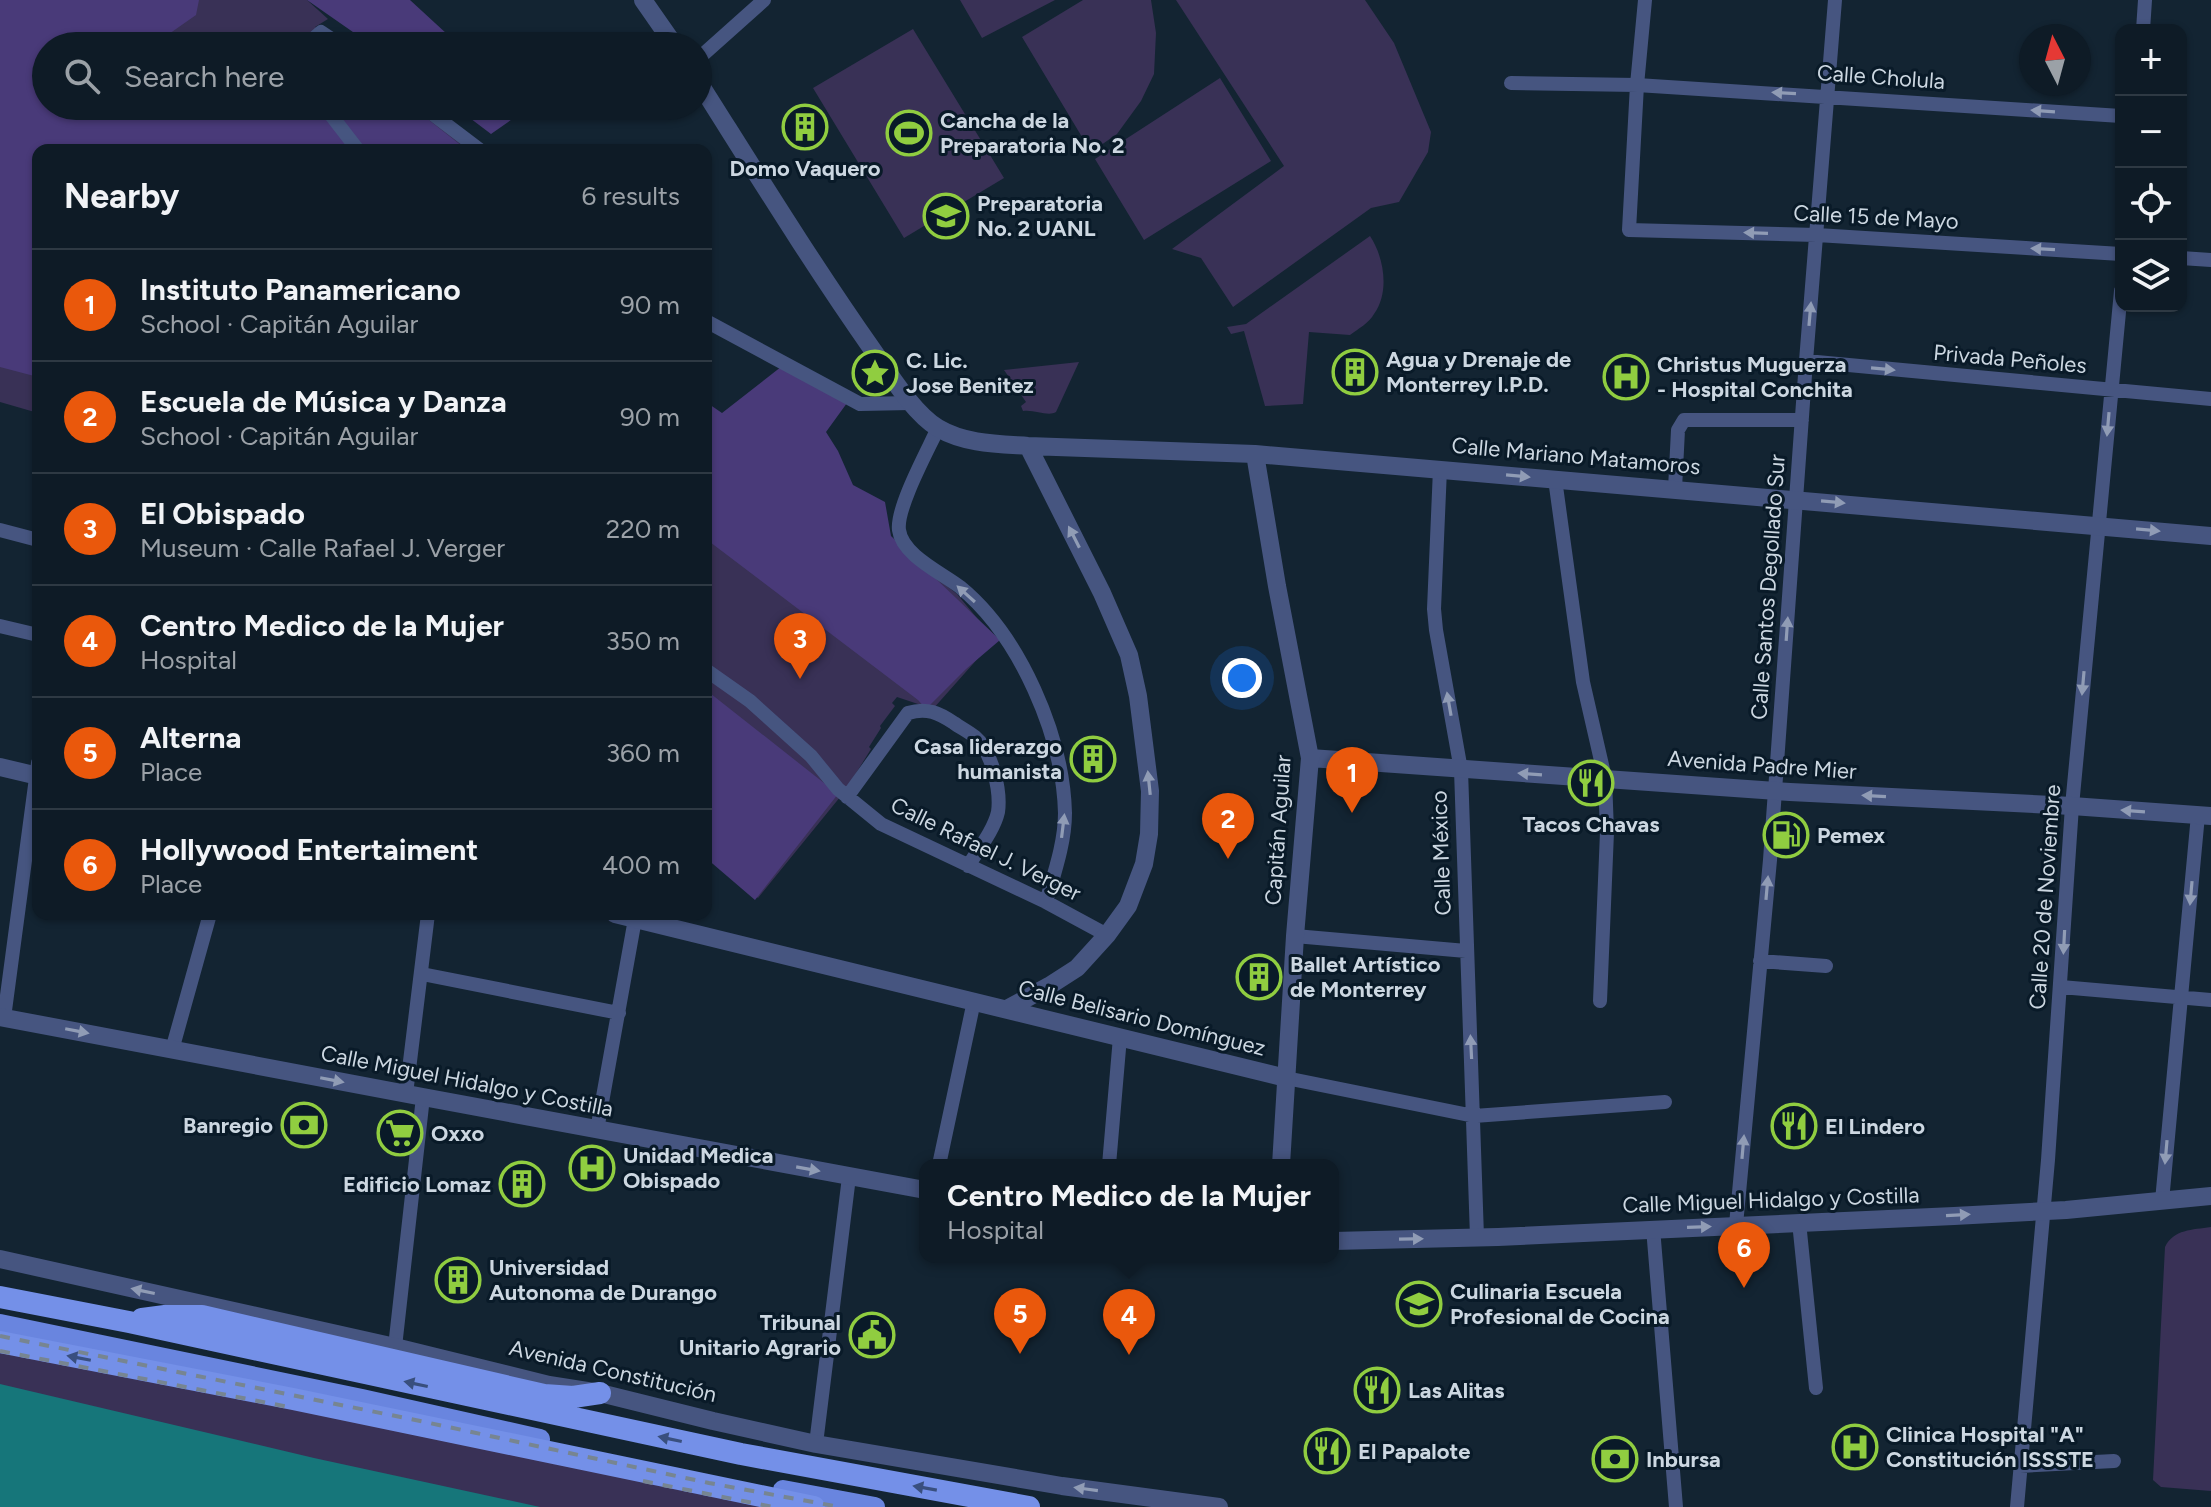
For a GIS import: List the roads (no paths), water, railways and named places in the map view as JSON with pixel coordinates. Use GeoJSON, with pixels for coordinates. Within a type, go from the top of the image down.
{"type":"FeatureCollection","features":[{"type":"Feature","properties":{"kind":"highway"},"geometry":{"type":"LineString","coordinates":[[0,1286],[36,1305]]}},
{"type":"Feature","properties":{"kind":"highway"},"geometry":{"type":"LineString","coordinates":[[0,1297],[741,1454],[1029,1507]]}},
{"type":"Feature","properties":{"kind":"highway"},"geometry":{"type":"LineString","coordinates":[[129,1322],[165,1316],[202,1316],[544,1395],[573,1397],[600,1393]]}},
{"type":"Feature","properties":{"kind":"highway"},"geometry":{"type":"LineString","coordinates":[[0,1342],[814,1507]]}},
{"type":"Feature","properties":{"kind":"main road"},"geometry":{"type":"LineString","coordinates":[[0,1324],[362,1399],[580,1449],[875,1507]]}},
{"type":"Feature","properties":{"kind":"street"},"geometry":{"type":"LineString","coordinates":[[643,0],[665,32]]}},
{"type":"Feature","properties":{"kind":"street"},"geometry":{"type":"LineString","coordinates":[[712,46],[764,0]]}},
{"type":"Feature","properties":{"kind":"street"},"geometry":{"type":"LineString","coordinates":[[1637,85],[1645,0]]}},
{"type":"Feature","properties":{"kind":"street","name":"Calle Santos Degollado Sur"},"geometry":{"type":"LineString","coordinates":[[1736,1225],[1775,791],[1835,0]]}},
{"type":"Feature","properties":{"kind":"street"},"geometry":{"type":"LineString","coordinates":[[2143,24],[2145,0]]}},
{"type":"Feature","properties":{"kind":"street","name":"Calle Cholula"},"geometry":{"type":"LineString","coordinates":[[1511,83],[1637,85],[2115,116]]}},
{"type":"Feature","properties":{"kind":"street","name":"Calle 15 de Mayo"},"geometry":{"type":"LineString","coordinates":[[1637,85],[1629,230],[1817,235],[2115,254]]}},
{"type":"Feature","properties":{"kind":"street"},"geometry":{"type":"LineString","coordinates":[[712,103],[832,291],[911,403],[938,428],[905,502],[898,528],[907,547],[924,563],[960,587],[1003,632],[1040,703],[1054,738],[1065,815],[1058,861],[1046,902]]}},
{"type":"Feature","properties":{"kind":"street"},"geometry":{"type":"LineString","coordinates":[[335,120],[353,144]]}},
{"type":"Feature","properties":{"kind":"street"},"geometry":{"type":"LineString","coordinates":[[440,120],[472,144]]}},
{"type":"Feature","properties":{"kind":"street"},"geometry":{"type":"LineString","coordinates":[[2187,258],[2211,260]]}},
{"type":"Feature","properties":{"kind":"street","name":"Calle 20 de Noviembre"},"geometry":{"type":"LineString","coordinates":[[2017,1507],[2061,987],[2072,806],[2119,312]]}},
{"type":"Feature","properties":{"kind":"street"},"geometry":{"type":"LineString","coordinates":[[712,324],[860,404],[911,403]]}},
{"type":"Feature","properties":{"kind":"street","name":"Privada Peñoles"},"geometry":{"type":"LineString","coordinates":[[1806,361],[2211,399]]}},
{"type":"Feature","properties":{"kind":"street"},"geometry":{"type":"LineString","coordinates":[[1675,489],[1678,430],[1684,420],[1802,420]]}},
{"type":"Feature","properties":{"kind":"street","name":"Calle Mariano Matamoros"},"geometry":{"type":"LineString","coordinates":[[938,428],[992,444],[1255,454],[2211,536]]}},
{"type":"Feature","properties":{"kind":"street"},"geometry":{"type":"LineString","coordinates":[[1007,1009],[1077,968],[1107,935],[1128,906],[1144,864],[1149,834],[1150,791],[1138,696],[1129,655],[1117,624],[1028,446]]}},
{"type":"Feature","properties":{"kind":"street","name":"Capitán Aguilar"},"geometry":{"type":"LineString","coordinates":[[1255,454],[1310,758],[1281,1159]]}},
{"type":"Feature","properties":{"kind":"street","name":"Calle México"},"geometry":{"type":"LineString","coordinates":[[1440,469],[1435,619],[1461,770],[1477,1237]]}},
{"type":"Feature","properties":{"kind":"street"},"geometry":{"type":"LineString","coordinates":[[1555,479],[1583,682],[1605,778],[1607,832],[1600,1001]]}},
{"type":"Feature","properties":{"kind":"street"},"geometry":{"type":"LineString","coordinates":[[0,530],[32,538]]}},
{"type":"Feature","properties":{"kind":"street"},"geometry":{"type":"LineString","coordinates":[[0,626],[32,634]]}},
{"type":"Feature","properties":{"kind":"street","name":"Calle Rafael J. Verger"},"geometry":{"type":"LineString","coordinates":[[712,674],[750,701],[811,756],[847,797],[881,824],[1046,902],[1107,935]]}},
{"type":"Feature","properties":{"kind":"street"},"geometry":{"type":"LineString","coordinates":[[847,797],[908,713],[917,710],[938,713],[978,739],[990,759],[998,792],[997,817],[968,866]]}},
{"type":"Feature","properties":{"kind":"street","name":"Avenida Padre Mier"},"geometry":{"type":"LineString","coordinates":[[1310,758],[1775,791],[2204,816]]}},
{"type":"Feature","properties":{"kind":"street"},"geometry":{"type":"LineString","coordinates":[[0,767],[32,770]]}},
{"type":"Feature","properties":{"kind":"street"},"geometry":{"type":"LineString","coordinates":[[2,1017],[32,812]]}},
{"type":"Feature","properties":{"kind":"street"},"geometry":{"type":"LineString","coordinates":[[2162,1201],[2204,816]]}},
{"type":"Feature","properties":{"kind":"street"},"geometry":{"type":"LineString","coordinates":[[172,1050],[208,920]]}},
{"type":"Feature","properties":{"kind":"street"},"geometry":{"type":"LineString","coordinates":[[395,1347],[427,920]]}},
{"type":"Feature","properties":{"kind":"street"},"geometry":{"type":"LineString","coordinates":[[597,1130],[635,920]]}},
{"type":"Feature","properties":{"kind":"street","name":"Calle Belisario Domínguez"},"geometry":{"type":"LineString","coordinates":[[639,920],[1286,1078],[1474,1116],[1665,1102]]}},
{"type":"Feature","properties":{"kind":"street"},"geometry":{"type":"LineString","coordinates":[[1295,936],[1466,951]]}},
{"type":"Feature","properties":{"kind":"street"},"geometry":{"type":"LineString","coordinates":[[1760,961],[1826,966]]}},
{"type":"Feature","properties":{"kind":"street"},"geometry":{"type":"LineString","coordinates":[[422,974],[619,1013]]}},
{"type":"Feature","properties":{"kind":"street"},"geometry":{"type":"LineString","coordinates":[[2061,987],[2211,1000]]}},
{"type":"Feature","properties":{"kind":"street"},"geometry":{"type":"LineString","coordinates":[[940,1159],[974,1001]]}},
{"type":"Feature","properties":{"kind":"street","name":"Calle Miguel Hidalgo y Costilla"},"geometry":{"type":"LineString","coordinates":[[2,1017],[919,1189]]}},
{"type":"Feature","properties":{"kind":"street"},"geometry":{"type":"LineString","coordinates":[[1110,1159],[1120,1037]]}},
{"type":"Feature","properties":{"kind":"street"},"geometry":{"type":"LineString","coordinates":[[816,1444],[849,1177]]}},
{"type":"Feature","properties":{"kind":"street","name":"Calle Miguel Hidalgo y Costilla"},"geometry":{"type":"LineString","coordinates":[[1339,1241],[2043,1211],[2211,1196]]}},
{"type":"Feature","properties":{"kind":"street"},"geometry":{"type":"LineString","coordinates":[[1799,1222],[1816,1388]]}},
{"type":"Feature","properties":{"kind":"street"},"geometry":{"type":"LineString","coordinates":[[1653,1228],[1676,1507]]}},
{"type":"Feature","properties":{"kind":"street","name":"Avenida Constitución"},"geometry":{"type":"LineString","coordinates":[[0,1259],[816,1444],[1062,1486],[1219,1507]]}},
{"type":"Feature","properties":{"kind":"street"},"geometry":{"type":"LineString","coordinates":[[2020,1466],[2114,1461]]}},
{"type":"Feature","properties":{"kind":"railway"},"geometry":{"type":"LineString","coordinates":[[0,1336],[709,1483],[840,1507]]}},
{"type":"Feature","properties":{"kind":"railway"},"geometry":{"type":"LineString","coordinates":[[0,1351],[294,1408]]}},
{"type":"Feature","properties":{"kind":"railway"},"geometry":{"type":"LineString","coordinates":[[643,1481],[773,1507]]}},
{"type":"Feature","properties":{"kind":"place","name":"Domo Vaquero"},"geometry":{"type":"Point","coordinates":[805,127]}},
{"type":"Feature","properties":{"kind":"place","name":"Cancha de la Preparatoria No. 2"},"geometry":{"type":"Point","coordinates":[909,133]}},
{"type":"Feature","properties":{"kind":"place","name":"Preparatoria No. 2 UANL"},"geometry":{"type":"Point","coordinates":[946,216]}},
{"type":"Feature","properties":{"kind":"place","name":"Agua y Drenaje de Monterrey I.P.D."},"geometry":{"type":"Point","coordinates":[1355,372]}},
{"type":"Feature","properties":{"kind":"place","name":"C. Lic. Jose Benitez"},"geometry":{"type":"Point","coordinates":[875,373]}},
{"type":"Feature","properties":{"kind":"place","name":"Christus Muguerza - Hospital Conchita"},"geometry":{"type":"Point","coordinates":[1626,377]}},
{"type":"Feature","properties":{"kind":"place","name":"El Obispado"},"geometry":{"type":"Point","coordinates":[800,679]}},
{"type":"Feature","properties":{"kind":"place","name":"Casa liderazgo humanista"},"geometry":{"type":"Point","coordinates":[1093,759]}},
{"type":"Feature","properties":{"kind":"place","name":"Tacos Chavas"},"geometry":{"type":"Point","coordinates":[1591,783]}},
{"type":"Feature","properties":{"kind":"place","name":"Instituto Panamericano"},"geometry":{"type":"Point","coordinates":[1352,813]}},
{"type":"Feature","properties":{"kind":"place","name":"Pemex"},"geometry":{"type":"Point","coordinates":[1786,835]}},
{"type":"Feature","properties":{"kind":"place","name":"Escuela de Música y Danza"},"geometry":{"type":"Point","coordinates":[1228,859]}},
{"type":"Feature","properties":{"kind":"place","name":"Ballet Artístico de Monterrey"},"geometry":{"type":"Point","coordinates":[1259,977]}},
{"type":"Feature","properties":{"kind":"place","name":"Banregio"},"geometry":{"type":"Point","coordinates":[304,1125]}},
{"type":"Feature","properties":{"kind":"place","name":"El Lindero"},"geometry":{"type":"Point","coordinates":[1794,1126]}},
{"type":"Feature","properties":{"kind":"place","name":"Oxxo"},"geometry":{"type":"Point","coordinates":[400,1133]}},
{"type":"Feature","properties":{"kind":"place","name":"Unidad Medica Obispado"},"geometry":{"type":"Point","coordinates":[592,1168]}},
{"type":"Feature","properties":{"kind":"place","name":"Edificio Lomaz"},"geometry":{"type":"Point","coordinates":[522,1184]}},
{"type":"Feature","properties":{"kind":"place","name":"Universidad Autonoma de Durango"},"geometry":{"type":"Point","coordinates":[458,1280]}},
{"type":"Feature","properties":{"kind":"place","name":"Hollywood Entertaiment"},"geometry":{"type":"Point","coordinates":[1744,1288]}},
{"type":"Feature","properties":{"kind":"place","name":"Culinaria Escuela Profesional de Cocina"},"geometry":{"type":"Point","coordinates":[1419,1304]}},
{"type":"Feature","properties":{"kind":"place","name":"Tribunal Unitario Agrario"},"geometry":{"type":"Point","coordinates":[872,1335]}},
{"type":"Feature","properties":{"kind":"place","name":"Alterna"},"geometry":{"type":"Point","coordinates":[1020,1354]}},
{"type":"Feature","properties":{"kind":"place","name":"Centro Medico de la Mujer"},"geometry":{"type":"Point","coordinates":[1129,1355]}},
{"type":"Feature","properties":{"kind":"place","name":"Las Alitas"},"geometry":{"type":"Point","coordinates":[1377,1390]}},
{"type":"Feature","properties":{"kind":"place","name":"Clinica Hospital \"A\" Constitución ISSSTE"},"geometry":{"type":"Point","coordinates":[1855,1447]}},
{"type":"Feature","properties":{"kind":"place","name":"El Papalote"},"geometry":{"type":"Point","coordinates":[1327,1451]}},
{"type":"Feature","properties":{"kind":"place","name":"Inbursa"},"geometry":{"type":"Point","coordinates":[1615,1459]}}]}
